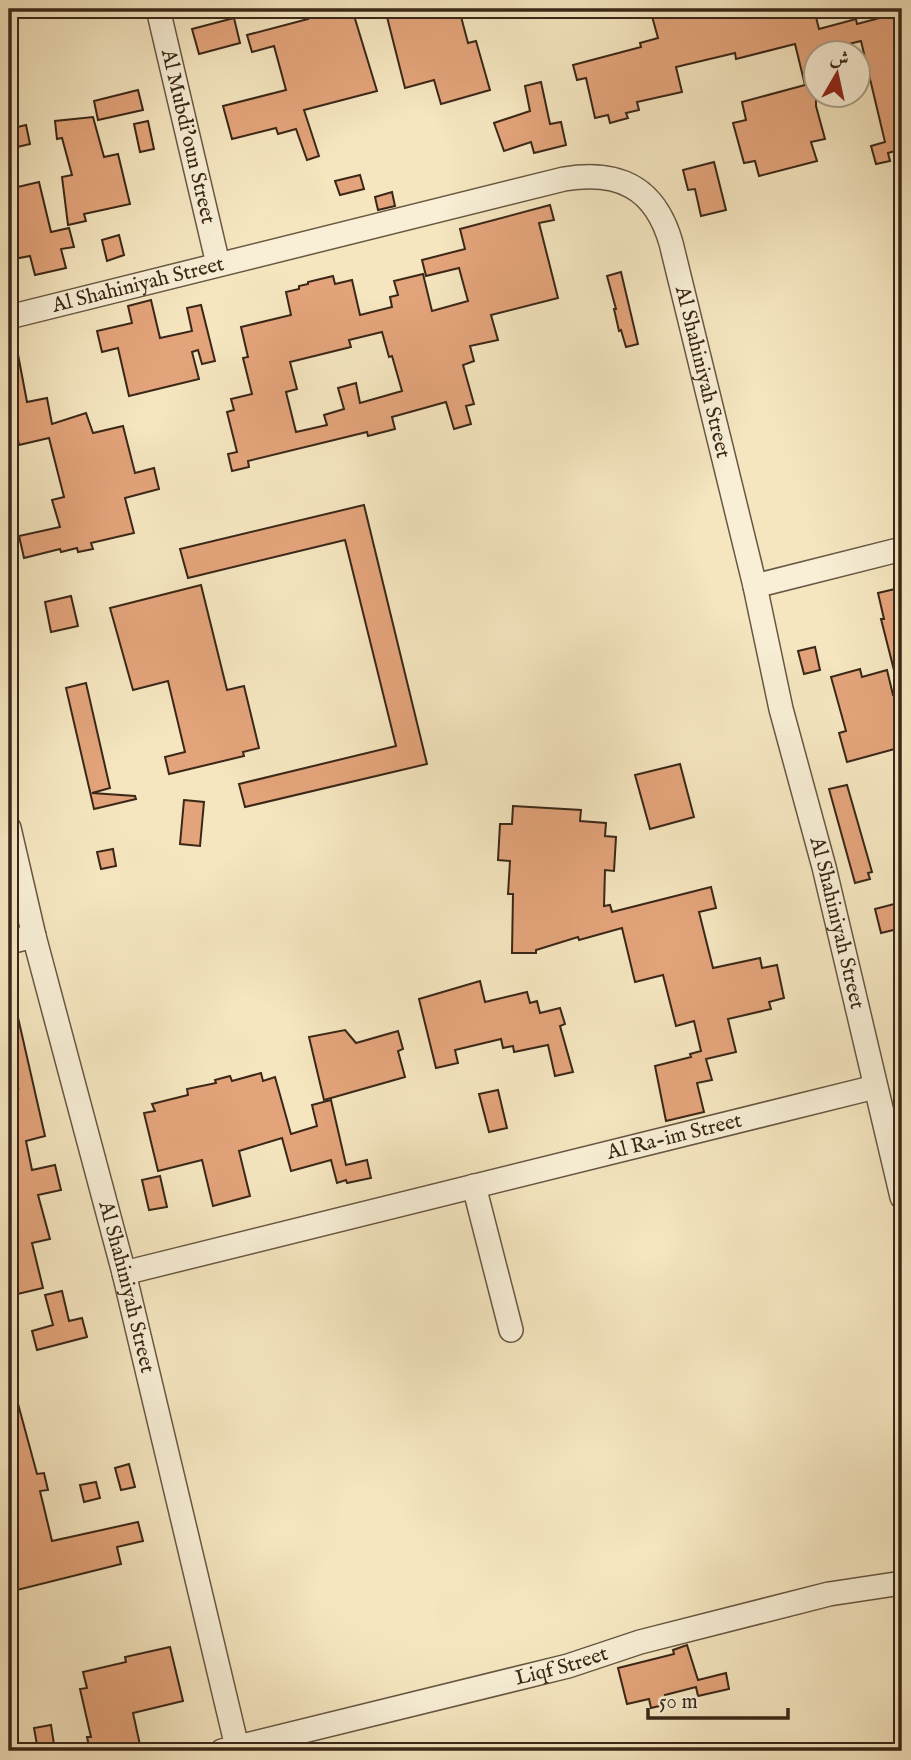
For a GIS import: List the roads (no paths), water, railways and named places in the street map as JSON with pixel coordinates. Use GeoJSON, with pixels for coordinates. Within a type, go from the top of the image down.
{"type":"FeatureCollection","features":[{"type":"Feature","properties":{"kind":"street","name":"Al Mubdi'oun Street"},"geometry":{"type":"LineString","coordinates":[[158,9],[218,264]]}},
{"type":"Feature","properties":{"kind":"street","name":"Al Shahiniyah Street"},"geometry":{"type":"LineString","coordinates":[[9,317],[575,177],[606,176],[625,182],[642,192],[655,206],[665,224],[755,586],[781,709],[824,867],[902,1197]]}},
{"type":"Feature","properties":{"kind":"street"},"geometry":{"type":"LineString","coordinates":[[755,586],[902,549]]}},
{"type":"Feature","properties":{"kind":"street","name":"Al Shahiniyah Street"},"geometry":{"type":"LineString","coordinates":[[9,828],[34,936],[124,1273],[229,1749]]}},
{"type":"Feature","properties":{"kind":"street"},"geometry":{"type":"LineString","coordinates":[[9,942],[34,936]]}},
{"type":"Feature","properties":{"kind":"street","name":"Al Ra-im Street"},"geometry":{"type":"LineString","coordinates":[[124,1273],[875,1087]]}},
{"type":"Feature","properties":{"kind":"street"},"geometry":{"type":"LineString","coordinates":[[474,1186],[511,1330]]}},
{"type":"Feature","properties":{"kind":"street","name":"Liqf Street"},"geometry":{"type":"LineString","coordinates":[[229,1749],[568,1666],[640,1642],[829,1594],[902,1583]]}}]}
